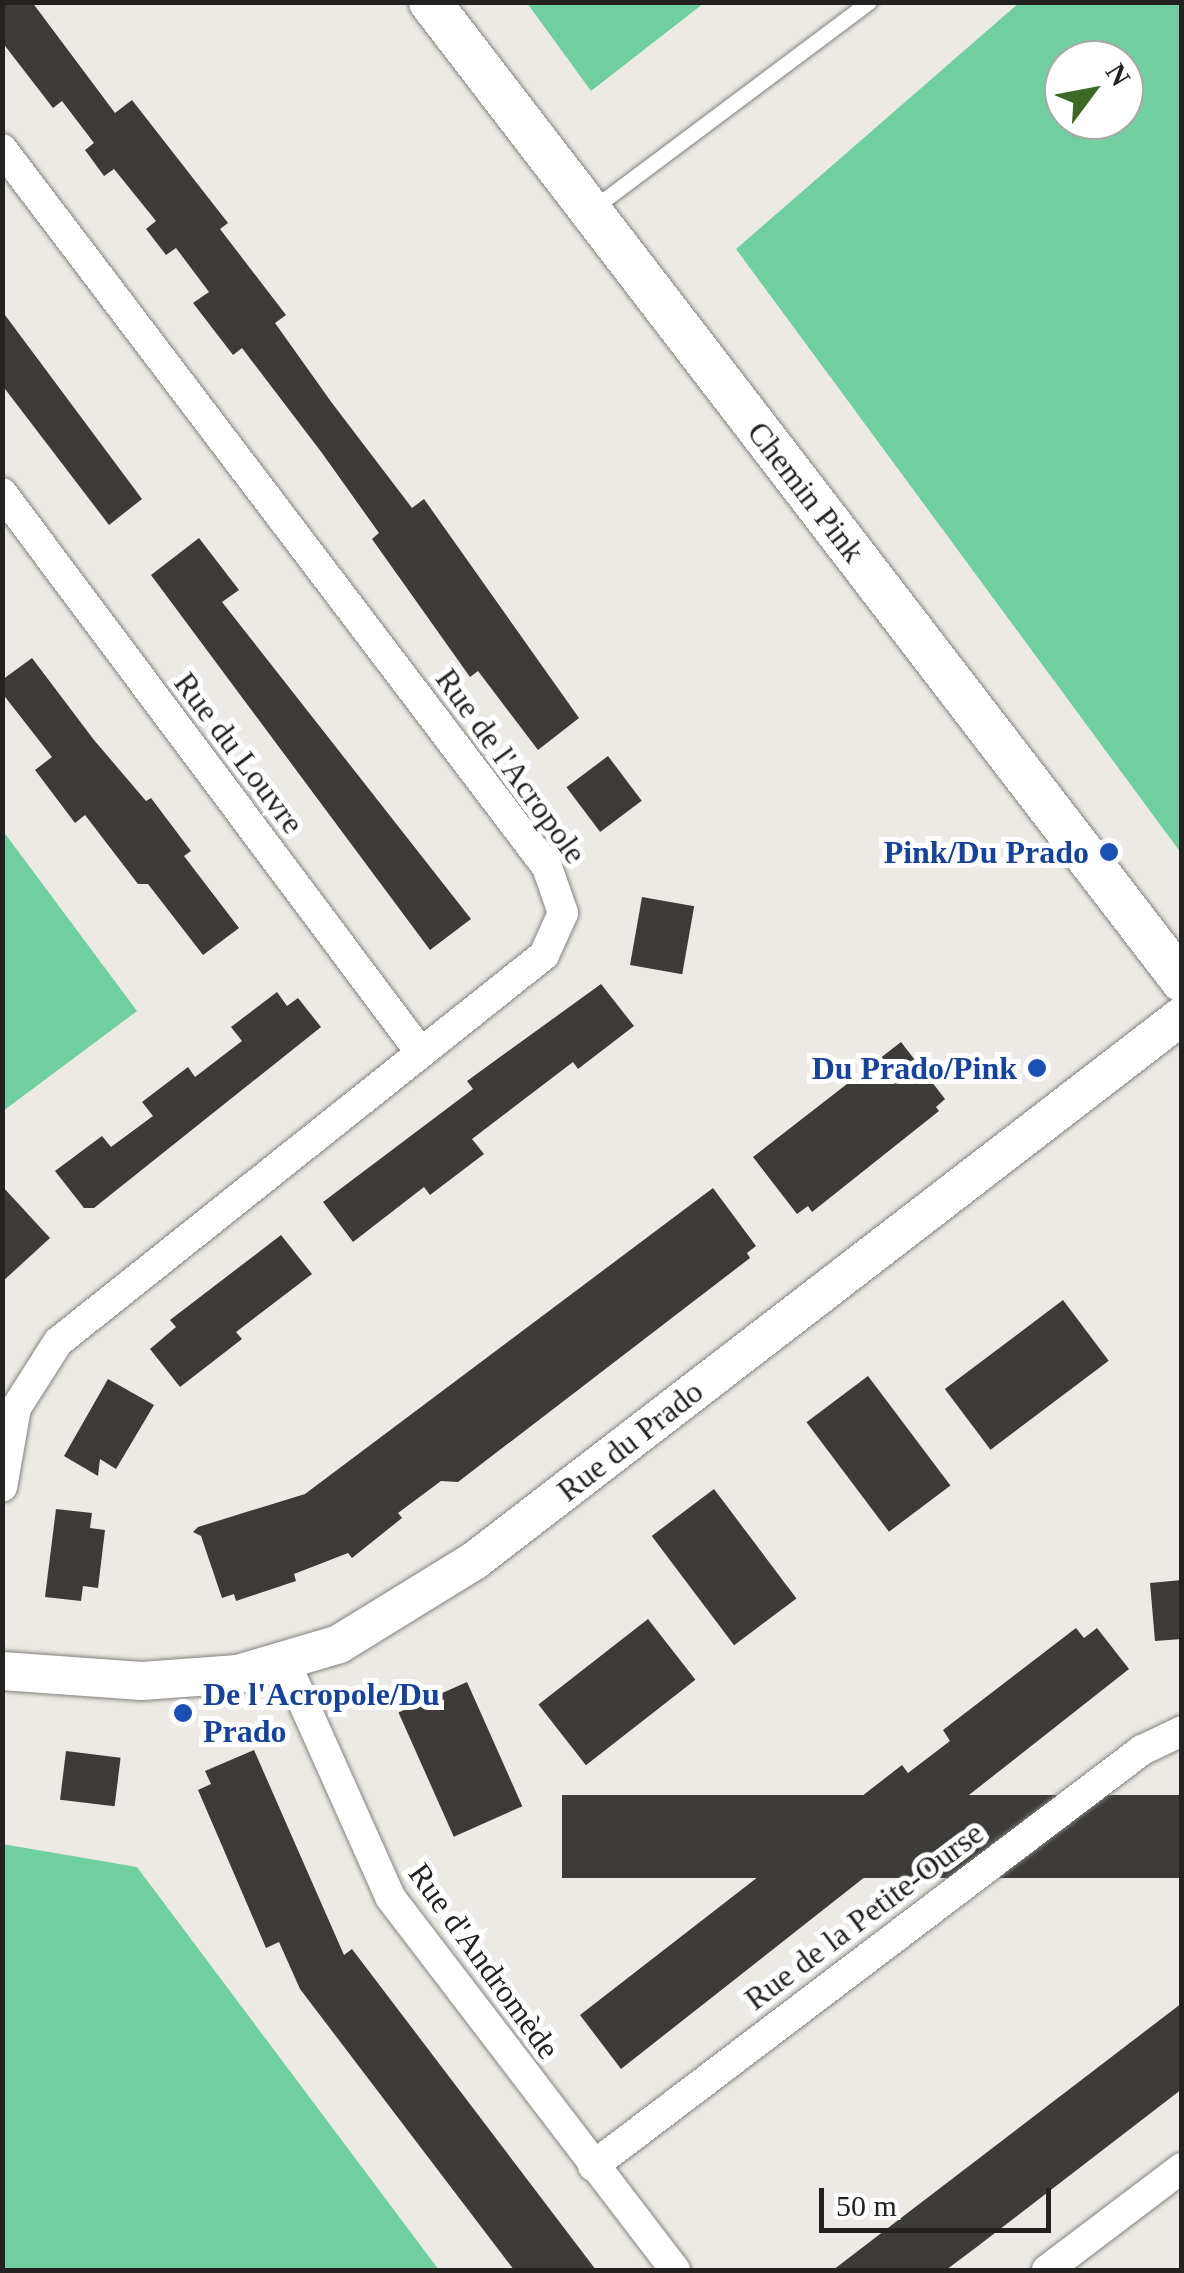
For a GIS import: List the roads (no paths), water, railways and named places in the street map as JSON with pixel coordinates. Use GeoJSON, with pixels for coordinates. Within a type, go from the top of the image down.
{"type":"FeatureCollection","features":[{"type":"Feature","properties":{"kind":"main road","name":"Chemin Pink"},"geometry":{"type":"LineString","coordinates":[[430,2],[1182,981]]}},
{"type":"Feature","properties":{"kind":"street","name":"Rue de l'Acropole"},"geometry":{"type":"LineString","coordinates":[[2,149],[560,892],[558,933],[544,955],[58,1342],[16,1408],[2,1486]]}},
{"type":"Feature","properties":{"kind":"street","name":"Rue du Louvre"},"geometry":{"type":"LineString","coordinates":[[2,493],[421,1053]]}},
{"type":"Feature","properties":{"kind":"street","name":"Rue du Prado"},"geometry":{"type":"LineString","coordinates":[[2,1671],[142,1680],[286,1664],[340,1644],[474,1561],[1182,1016]]}},
{"type":"Feature","properties":{"kind":"street","name":"Rue d'Andromède"},"geometry":{"type":"LineString","coordinates":[[286,1664],[390,1897],[675,2270]]}},
{"type":"Feature","properties":{"kind":"street","name":"Rue de la Petite-Ourse"},"geometry":{"type":"LineString","coordinates":[[594,2166],[1142,1750],[1182,1731]]}},
{"type":"Feature","properties":{"kind":"street"},"geometry":{"type":"LineString","coordinates":[[1048,2270],[1182,2168]]}},
{"type":"Feature","properties":{"kind":"lane"},"geometry":{"type":"LineString","coordinates":[[590,211],[869,2]]}},
{"type":"Feature","properties":{"kind":"place","name":"Pink/Du Prado"},"geometry":{"type":"Point","coordinates":[1109,852]}},
{"type":"Feature","properties":{"kind":"place","name":"Du Prado/Pink"},"geometry":{"type":"Point","coordinates":[1037,1068]}},
{"type":"Feature","properties":{"kind":"place","name":"De l'Acropole/Du Prado"},"geometry":{"type":"Point","coordinates":[183,1713]}}]}
